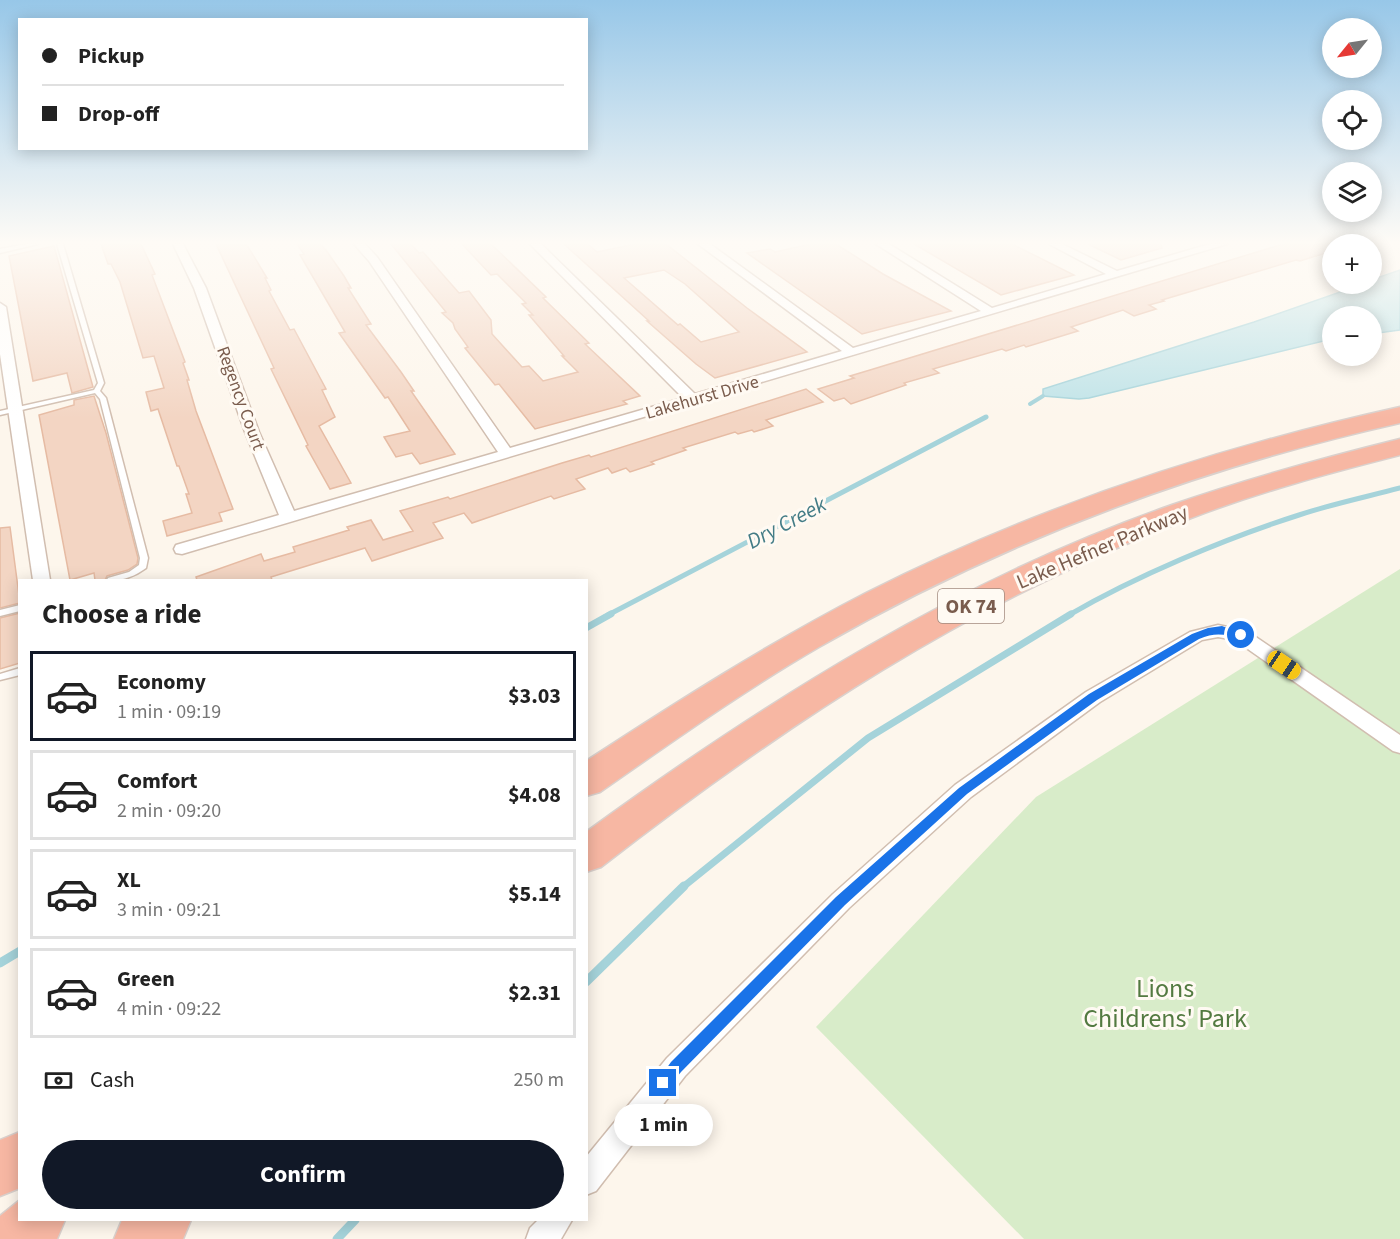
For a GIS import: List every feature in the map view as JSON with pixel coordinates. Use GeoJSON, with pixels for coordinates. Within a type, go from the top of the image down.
{"type":"FeatureCollection","features":[{"type":"Feature","properties":{"kind":"highway","name":"Lake Hefner Parkway"},"geometry":{"type":"LineString","coordinates":[[588,780],[746,676],[809,639],[921,579],[1021,533],[1178,474],[1273,445],[1400,415]]}},
{"type":"Feature","properties":{"kind":"highway","name":"Lake Hefner Parkway"},"geometry":{"type":"LineString","coordinates":[[588,854],[709,765],[806,700],[886,652],[970,606],[1049,567],[1165,518],[1267,483],[1400,447]]}},
{"type":"Feature","properties":{"kind":"highway"},"geometry":{"type":"LineString","coordinates":[[0,1170],[18,1159]]}},
{"type":"Feature","properties":{"kind":"highway"},"geometry":{"type":"LineString","coordinates":[[15,1239],[37,1221]]}},
{"type":"Feature","properties":{"kind":"highway"},"geometry":{"type":"LineString","coordinates":[[142,1239],[163,1221]]}},
{"type":"Feature","properties":{"kind":"street","name":"Regency Court"},"geometry":{"type":"LineString","coordinates":[[205,302],[252,432],[289,519]]}},
{"type":"Feature","properties":{"kind":"street"},"geometry":{"type":"LineString","coordinates":[[402,302],[507,454]]}},
{"type":"Feature","properties":{"kind":"street"},"geometry":{"type":"LineString","coordinates":[[594,302],[693,400]]}},
{"type":"Feature","properties":{"kind":"street"},"geometry":{"type":"LineString","coordinates":[[782,302],[852,353]]}},
{"type":"Feature","properties":{"kind":"street"},"geometry":{"type":"LineString","coordinates":[[975,302],[991,312]]}},
{"type":"Feature","properties":{"kind":"street","name":"Lakehurst Drive"},"geometry":{"type":"LineString","coordinates":[[182,549],[1025,302]]}},
{"type":"Feature","properties":{"kind":"street"},"geometry":{"type":"LineString","coordinates":[[0,307],[7,411],[42,579]]}},
{"type":"Feature","properties":{"kind":"street"},"geometry":{"type":"LineString","coordinates":[[588,1178],[676,1067],[858,885],[963,791],[1093,697],[1196,636],[1208,631],[1222,630],[1241,635],[1400,744]]}},
{"type":"Feature","properties":{"kind":"street"},"geometry":{"type":"LineString","coordinates":[[542,1239],[556,1221]]}},
{"type":"Feature","properties":{"kind":"lane"},"geometry":{"type":"LineString","coordinates":[[7,411],[96,391],[101,383],[77,302]]}},
{"type":"Feature","properties":{"kind":"lane"},"geometry":{"type":"LineString","coordinates":[[96,391],[103,398],[144,558],[143,566],[132,574],[114,579]]}},
{"type":"Feature","properties":{"kind":"lane"},"geometry":{"type":"LineString","coordinates":[[0,614],[18,609]]}},
{"type":"Feature","properties":{"kind":"lane"},"geometry":{"type":"LineString","coordinates":[[0,677],[18,672]]}},
{"type":"Feature","properties":{"kind":"green space","name":"Lions Childrens' Park"},"geometry":{"type":"Polygon","coordinates":[[[1400,569],[1400,1239],[1024,1239],[816,1027],[1036,797],[1400,569]]]}},
{"type":"Feature","properties":{"kind":"water"},"geometry":{"type":"Polygon","coordinates":[[[1312,302],[1400,302],[1400,330],[1382,332],[1382,306],[1322,306],[1322,341],[1089,398],[1043,396],[1043,389],[1312,302]]]}},
{"type":"Feature","properties":{"kind":"building"},"geometry":{"type":"Polygon","coordinates":[[[18,302],[69,302],[93,387],[72,393],[67,373],[33,381],[18,302]]]}},
{"type":"Feature","properties":{"kind":"building"},"geometry":{"type":"Polygon","coordinates":[[[126,302],[162,302],[185,362],[183,363],[196,411],[233,509],[219,513],[222,521],[167,536],[163,521],[192,513],[186,494],[189,494],[158,409],[151,411],[146,392],[164,388],[154,356],[143,358],[126,302]]]}},
{"type":"Feature","properties":{"kind":"building"},"geometry":{"type":"Polygon","coordinates":[[[243,302],[275,302],[290,330],[294,329],[326,389],[322,390],[335,417],[319,426],[351,483],[330,489],[306,446],[308,445],[271,369],[274,368],[243,302]]]}},
{"type":"Feature","properties":{"kind":"building"},"geometry":{"type":"Polygon","coordinates":[[[327,302],[357,302],[371,324],[366,325],[401,372],[414,391],[411,391],[455,454],[420,464],[412,453],[396,457],[384,437],[410,431],[388,397],[385,398],[339,333],[345,332],[327,302]]]}},
{"type":"Feature","properties":{"kind":"building"},"geometry":{"type":"Polygon","coordinates":[[[438,302],[477,302],[491,320],[492,334],[522,367],[529,366],[543,381],[578,372],[562,356],[564,356],[529,315],[533,315],[522,304],[525,302],[547,302],[589,343],[585,344],[640,396],[623,401],[627,404],[535,429],[499,384],[495,385],[465,348],[468,347],[453,323],[442,313],[446,312],[438,302]]]}},
{"type":"Feature","properties":{"kind":"building"},"geometry":{"type":"Polygon","coordinates":[[[628,302],[651,302],[701,342],[739,332],[705,302],[739,302],[807,352],[715,378],[647,321],[649,321],[628,302]]]}},
{"type":"Feature","properties":{"kind":"building"},"geometry":{"type":"Polygon","coordinates":[[[816,302],[934,302],[951,311],[862,334],[816,302]]]}},
{"type":"Feature","properties":{"kind":"building"},"geometry":{"type":"Polygon","coordinates":[[[1093,302],[1161,302],[1149,305],[1156,309],[1134,316],[1123,310],[1071,327],[1078,331],[1026,347],[1024,345],[1006,351],[1002,349],[933,369],[939,373],[904,383],[906,385],[851,404],[844,398],[834,401],[818,389],[854,378],[850,376],[1093,302]]]}},
{"type":"Feature","properties":{"kind":"building"},"geometry":{"type":"Polygon","coordinates":[[[806,389],[823,402],[766,420],[773,426],[754,432],[752,430],[738,434],[735,432],[683,448],[686,450],[630,472],[626,468],[612,473],[608,468],[576,479],[585,489],[554,499],[551,496],[472,523],[464,513],[433,523],[443,538],[372,561],[365,548],[271,577],[272,579],[197,579],[196,577],[261,554],[264,561],[295,552],[293,547],[349,530],[347,527],[371,520],[383,540],[413,531],[400,511],[448,497],[450,499],[589,455],[591,457],[806,389]]]}},
{"type":"Feature","properties":{"kind":"building"},"geometry":{"type":"Polygon","coordinates":[[[94,396],[106,433],[138,558],[137,564],[128,570],[107,576],[106,579],[95,579],[94,573],[70,579],[39,415],[74,405],[74,400],[94,396]]]}},
{"type":"Feature","properties":{"kind":"building"},"geometry":{"type":"Polygon","coordinates":[[[10,527],[18,604],[0,608],[0,528],[10,527]]]}},
{"type":"Feature","properties":{"kind":"building"},"geometry":{"type":"Polygon","coordinates":[[[18,614],[18,664],[0,669],[0,618],[18,614]]]}},
{"type":"Feature","properties":{"kind":"waterway","name":"Dry Creek"},"geometry":{"type":"LineString","coordinates":[[1030,404],[1043,396]]}},
{"type":"Feature","properties":{"kind":"waterway","name":"Dry Creek"},"geometry":{"type":"LineString","coordinates":[[608,615],[986,417]]}},
{"type":"Feature","properties":{"kind":"waterway"},"geometry":{"type":"LineString","coordinates":[[1069,615],[1181,559],[1241,535],[1311,511],[1400,488]]}},
{"type":"Feature","properties":{"kind":"waterway","name":"Dry Creek"},"geometry":{"type":"LineString","coordinates":[[588,627],[611,614]]}},
{"type":"Feature","properties":{"kind":"waterway"},"geometry":{"type":"LineString","coordinates":[[683,887],[868,738],[1071,614]]}},
{"type":"Feature","properties":{"kind":"waterway"},"geometry":{"type":"LineString","coordinates":[[588,980],[684,886]]}},
{"type":"Feature","properties":{"kind":"waterway","name":"Dry Creek"},"geometry":{"type":"LineString","coordinates":[[0,963],[18,952]]}},
{"type":"Feature","properties":{"kind":"waterway"},"geometry":{"type":"LineString","coordinates":[[337,1239],[354,1221]]}},
{"type":"Feature","properties":{"kind":"route"},"geometry":{"type":"LineString","coordinates":[[663,1083],[676,1067],[840,901],[963,791],[1093,697],[1196,636],[1208,631],[1222,630],[1241,635]]}}]}
